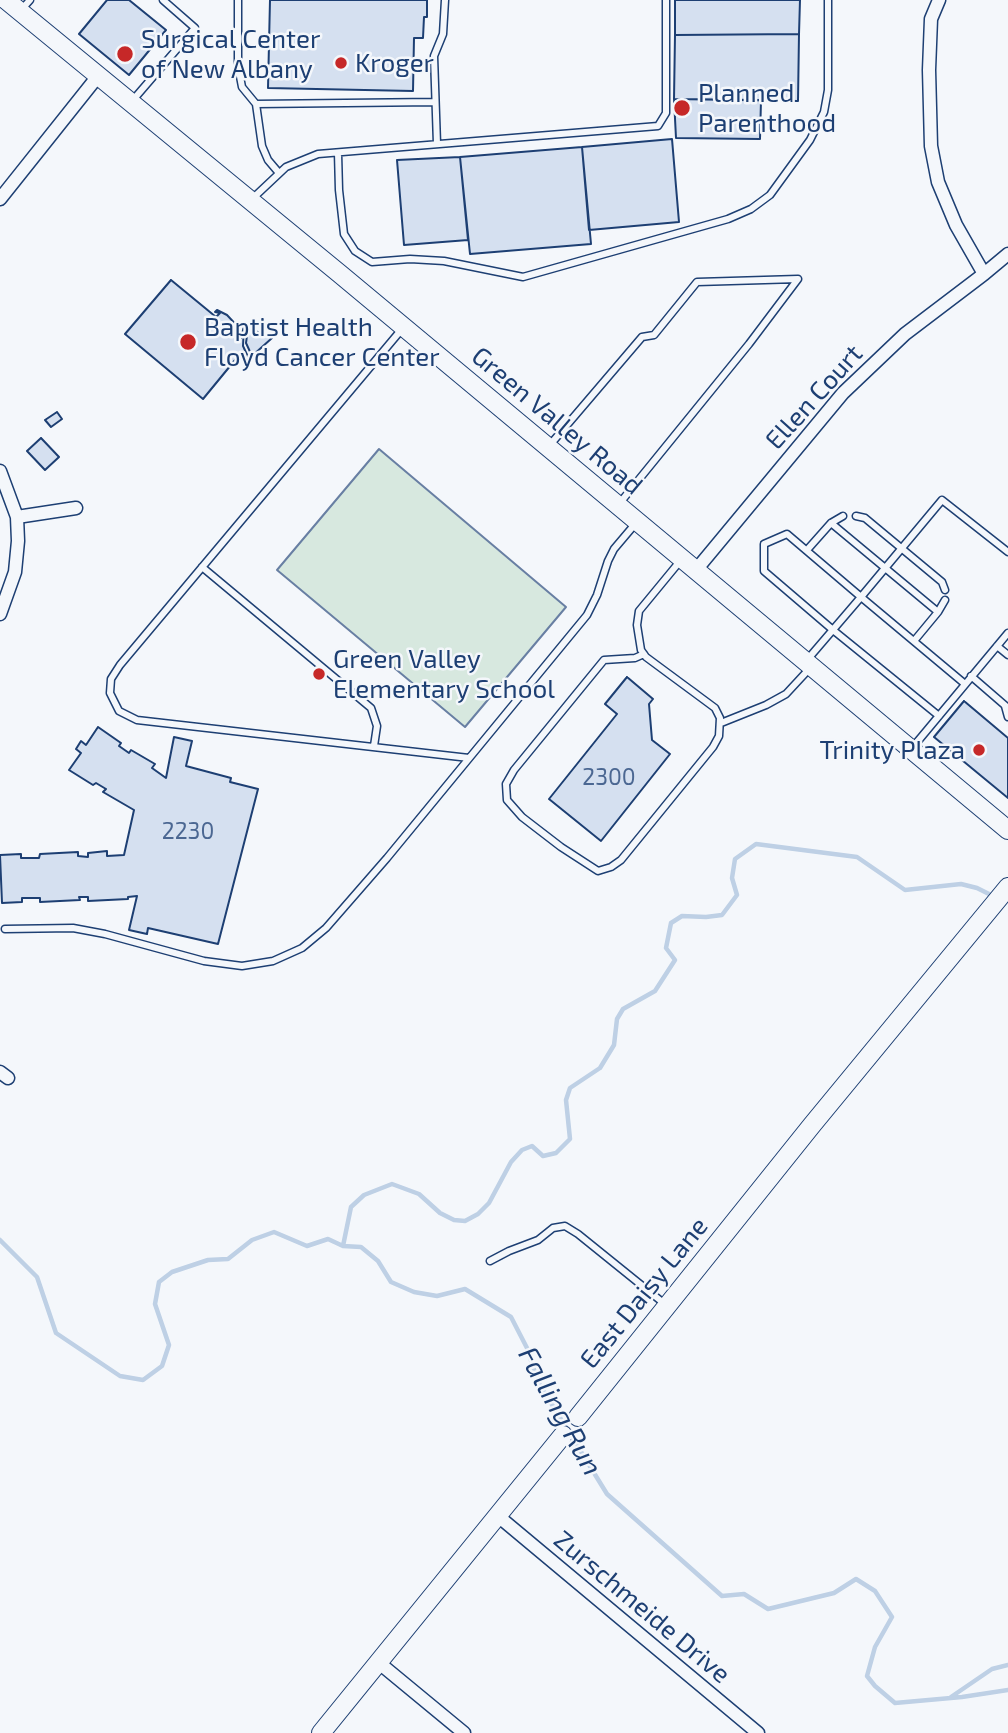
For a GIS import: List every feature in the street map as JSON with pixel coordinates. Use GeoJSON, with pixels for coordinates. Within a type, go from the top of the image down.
{"type":"FeatureCollection","features":[{"type":"Feature","properties":{"kind":"street"},"geometry":{"type":"LineString","coordinates":[[940,0],[931,19],[929,57],[928,107],[933,164],[943,198],[984,274]]}},
{"type":"Feature","properties":{"kind":"street","name":"Green Valley Road"},"geometry":{"type":"LineString","coordinates":[[18,4],[98,76],[1008,830]]}},
{"type":"Feature","properties":{"kind":"street"},"geometry":{"type":"LineString","coordinates":[[0,199],[98,76]]}},
{"type":"Feature","properties":{"kind":"street","name":"Ellen Court"},"geometry":{"type":"LineString","coordinates":[[690,564],[843,393],[905,334],[1008,254]]}},
{"type":"Feature","properties":{"kind":"street"},"geometry":{"type":"LineString","coordinates":[[0,471],[17,517],[18,541],[15,572],[0,614]]}},
{"type":"Feature","properties":{"kind":"street"},"geometry":{"type":"LineString","coordinates":[[17,517],[76,508]]}},
{"type":"Feature","properties":{"kind":"street","name":"East Daisy Lane"},"geometry":{"type":"LineString","coordinates":[[321,1733],[668,1307],[812,1125],[1008,887]]}},
{"type":"Feature","properties":{"kind":"street","name":"Zurschmeide Drive"},"geometry":{"type":"LineString","coordinates":[[498,1516],[758,1733]]}},
{"type":"Feature","properties":{"kind":"street"},"geometry":{"type":"LineString","coordinates":[[378,1662],[464,1733]]}},
{"type":"Feature","properties":{"kind":"lane"},"geometry":{"type":"LineString","coordinates":[[131,103],[195,28],[163,0]]}},
{"type":"Feature","properties":{"kind":"lane"},"geometry":{"type":"LineString","coordinates":[[238,0],[237,66],[242,87],[256,104],[262,146],[268,160],[279,173]]}},
{"type":"Feature","properties":{"kind":"lane"},"geometry":{"type":"LineString","coordinates":[[437,145],[434,57],[443,34],[445,0]]}},
{"type":"Feature","properties":{"kind":"lane"},"geometry":{"type":"LineString","coordinates":[[250,201],[279,173],[297,161],[318,154],[658,126],[666,113],[666,0]]}},
{"type":"Feature","properties":{"kind":"lane"},"geometry":{"type":"LineString","coordinates":[[338,153],[344,234],[355,251],[372,262],[410,259],[444,261],[523,277],[728,219],[751,209],[770,195],[810,140],[824,112],[828,90],[828,0]]}},
{"type":"Feature","properties":{"kind":"lane"},"geometry":{"type":"LineString","coordinates":[[256,104],[435,102]]}},
{"type":"Feature","properties":{"kind":"lane"},"geometry":{"type":"LineString","coordinates":[[548,447],[642,337],[654,335],[697,282],[798,279],[617,505]]}},
{"type":"Feature","properties":{"kind":"lane"},"geometry":{"type":"LineString","coordinates":[[403,327],[113,675],[110,693],[120,711],[137,720],[469,758]]}},
{"type":"Feature","properties":{"kind":"lane"},"geometry":{"type":"LineString","coordinates":[[721,723],[786,694],[833,630],[942,500],[1008,552]]}},
{"type":"Feature","properties":{"kind":"lane"},"geometry":{"type":"LineString","coordinates":[[807,550],[831,523],[843,516]]}},
{"type":"Feature","properties":{"kind":"lane"},"geometry":{"type":"LineString","coordinates":[[856,516],[864,518],[942,582],[945,590]]}},
{"type":"Feature","properties":{"kind":"lane"},"geometry":{"type":"LineString","coordinates":[[5,929],[73,928],[204,961],[242,966],[273,961],[302,948],[326,928],[587,615],[614,549],[637,522]]}},
{"type":"Feature","properties":{"kind":"lane"},"geometry":{"type":"LineString","coordinates":[[831,523],[937,612]]}},
{"type":"Feature","properties":{"kind":"lane"},"geometry":{"type":"LineString","coordinates":[[939,716],[764,571],[764,544],[787,534],[965,684]]}},
{"type":"Feature","properties":{"kind":"lane"},"geometry":{"type":"LineString","coordinates":[[644,654],[635,658],[604,660],[514,770],[506,784],[505,796],[522,817],[593,870],[602,871],[611,867],[625,855],[713,747],[719,736],[721,723],[718,713],[711,704],[644,654],[637,625],[639,611],[690,564]]}},
{"type":"Feature","properties":{"kind":"lane"},"geometry":{"type":"LineString","coordinates":[[202,567],[371,708],[377,726],[374,746]]}},
{"type":"Feature","properties":{"kind":"lane"},"geometry":{"type":"LineString","coordinates":[[914,641],[945,600]]}},
{"type":"Feature","properties":{"kind":"lane"},"geometry":{"type":"LineString","coordinates":[[912,748],[1008,633]]}},
{"type":"Feature","properties":{"kind":"lane"},"geometry":{"type":"LineString","coordinates":[[997,646],[1008,655]]}},
{"type":"Feature","properties":{"kind":"lane"},"geometry":{"type":"LineString","coordinates":[[971,676],[1007,707],[1008,717]]}},
{"type":"Feature","properties":{"kind":"lane"},"geometry":{"type":"LineString","coordinates":[[490,1261],[538,1240],[553,1228],[565,1226],[668,1307]]}},
{"type":"Feature","properties":{"kind":"shaded area"},"geometry":{"type":"Polygon","coordinates":[[[379,449],[566,607],[465,727],[277,570],[379,449]]]}},
{"type":"Feature","properties":{"kind":"building","name":"Surgical Center of New Albany"},"geometry":{"type":"Polygon","coordinates":[[[107,0],[129,0],[166,30],[129,75],[79,34],[107,0]]]}},
{"type":"Feature","properties":{"kind":"building","name":"Kroger"},"geometry":{"type":"Polygon","coordinates":[[[270,0],[427,0],[423,38],[414,38],[413,91],[268,88],[270,0]]]}},
{"type":"Feature","properties":{"kind":"building"},"geometry":{"type":"Polygon","coordinates":[[[675,0],[800,0],[799,34],[675,35],[675,0]]]}},
{"type":"Feature","properties":{"kind":"building"},"geometry":{"type":"Polygon","coordinates":[[[799,34],[798,101],[674,99],[675,35],[799,34]]]}},
{"type":"Feature","properties":{"kind":"building"},"geometry":{"type":"Polygon","coordinates":[[[674,99],[761,100],[760,139],[676,138],[674,99]]]}},
{"type":"Feature","properties":{"kind":"building"},"geometry":{"type":"Polygon","coordinates":[[[672,139],[679,222],[589,230],[582,147],[672,139]]]}},
{"type":"Feature","properties":{"kind":"building"},"geometry":{"type":"Polygon","coordinates":[[[582,147],[591,244],[470,254],[460,157],[582,147]]]}},
{"type":"Feature","properties":{"kind":"building"},"geometry":{"type":"Polygon","coordinates":[[[460,157],[468,240],[404,245],[397,160],[460,157]]]}},
{"type":"Feature","properties":{"kind":"building","name":"Baptist Health Floyd Cancer Center"},"geometry":{"type":"Polygon","coordinates":[[[171,280],[216,317],[220,313],[215,312],[217,310],[227,315],[240,329],[236,325],[232,330],[241,338],[244,326],[243,346],[249,359],[240,354],[203,399],[125,334],[171,280]]]}},
{"type":"Feature","properties":{"kind":"building"},"geometry":{"type":"Polygon","coordinates":[[[248,328],[272,338],[252,356],[246,343],[248,328]]]}},
{"type":"Feature","properties":{"kind":"building"},"geometry":{"type":"Polygon","coordinates":[[[57,412],[62,419],[51,427],[45,420],[57,412]]]}},
{"type":"Feature","properties":{"kind":"building"},"geometry":{"type":"Polygon","coordinates":[[[41,438],[59,457],[45,470],[27,451],[41,438]]]}},
{"type":"Feature","properties":{"kind":"building"},"geometry":{"type":"Polygon","coordinates":[[[627,677],[653,699],[649,704],[652,740],[670,754],[601,841],[549,799],[617,714],[605,704],[627,677]]]}},
{"type":"Feature","properties":{"kind":"building","name":"Trinity Plaza"},"geometry":{"type":"Polygon","coordinates":[[[964,701],[1008,738],[1008,798],[934,737],[964,701]]]}},
{"type":"Feature","properties":{"kind":"building"},"geometry":{"type":"Polygon","coordinates":[[[98,727],[121,743],[119,746],[129,753],[131,750],[155,764],[152,768],[166,778],[174,737],[192,741],[186,766],[231,778],[230,782],[258,789],[218,944],[148,928],[147,934],[129,930],[137,896],[88,901],[88,897],[79,897],[80,900],[40,902],[40,898],[22,898],[22,902],[2,903],[0,855],[21,854],[21,858],[39,858],[40,854],[78,852],[78,856],[88,857],[88,853],[107,851],[107,856],[124,855],[134,810],[103,792],[106,789],[96,783],[93,785],[69,770],[81,753],[76,749],[81,741],[86,745],[98,727]]]}},
{"type":"Feature","properties":{"kind":"waterway"},"geometry":{"type":"LineString","coordinates":[[343,1246],[351,1207],[364,1195],[392,1184],[419,1194],[440,1213],[454,1220],[465,1221],[478,1214],[489,1203],[511,1162],[522,1150],[532,1146],[543,1156],[556,1153],[570,1139],[566,1100],[570,1088],[600,1068],[614,1045],[617,1019],[623,1009],[655,991],[675,960],[666,948],[671,923],[682,916],[722,915],[737,895],[732,878],[735,859],[756,844],[857,857],[905,890],[961,884],[995,897]]}},
{"type":"Feature","properties":{"kind":"waterway","name":"Falling Run"},"geometry":{"type":"LineString","coordinates":[[0,1240],[37,1277],[56,1333],[120,1376],[143,1380],[162,1366],[169,1345],[155,1304],[159,1282],[172,1272],[208,1260],[228,1259],[252,1240],[274,1232],[307,1246],[328,1239],[343,1246],[361,1247],[378,1261],[391,1282],[414,1292],[437,1296],[465,1289],[511,1317],[527,1348],[538,1382],[607,1494],[722,1596],[744,1594],[768,1609],[834,1593],[856,1579],[875,1591],[892,1617],[875,1647],[867,1676],[895,1703],[1008,1690]]}},
{"type":"Feature","properties":{"kind":"waterway"},"geometry":{"type":"LineString","coordinates":[[951,1697],[992,1669],[1008,1665]]}},
{"type":"Feature","properties":{"kind":"place","name":"Surgical Center of New Albany"},"geometry":{"type":"Point","coordinates":[125,54]}},
{"type":"Feature","properties":{"kind":"place","name":"Kroger"},"geometry":{"type":"Point","coordinates":[341,63]}},
{"type":"Feature","properties":{"kind":"place","name":"Planned Parenthood"},"geometry":{"type":"Point","coordinates":[682,108]}},
{"type":"Feature","properties":{"kind":"place","name":"Baptist Health Floyd Cancer Center"},"geometry":{"type":"Point","coordinates":[188,342]}},
{"type":"Feature","properties":{"kind":"place","name":"Green Valley Elementary School"},"geometry":{"type":"Point","coordinates":[319,674]}},
{"type":"Feature","properties":{"kind":"place","name":"Trinity Plaza"},"geometry":{"type":"Point","coordinates":[979,750]}}]}
